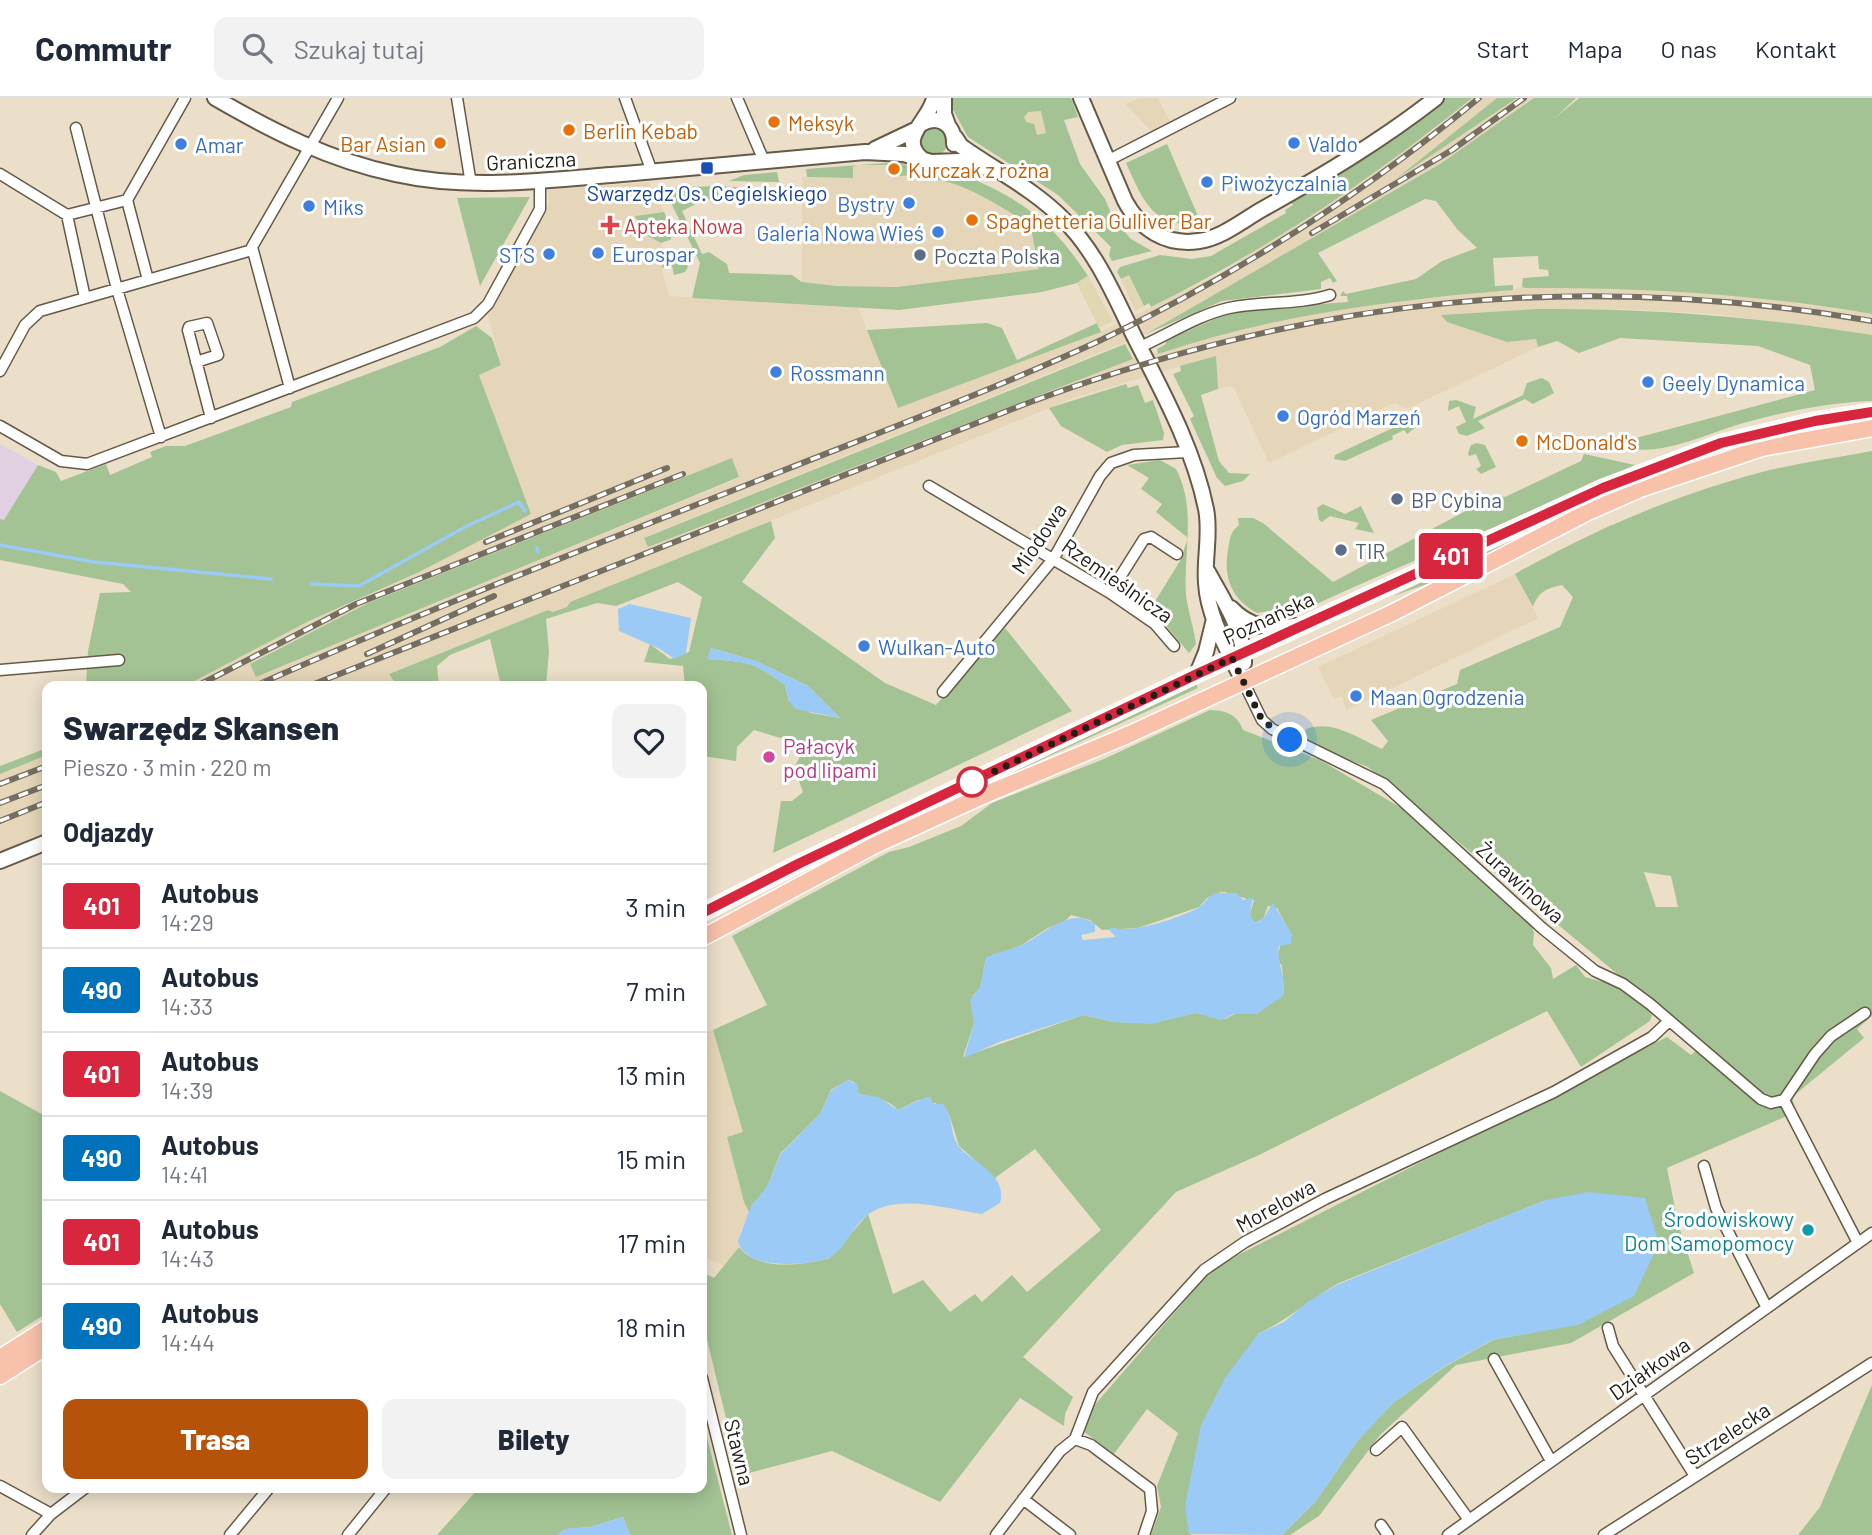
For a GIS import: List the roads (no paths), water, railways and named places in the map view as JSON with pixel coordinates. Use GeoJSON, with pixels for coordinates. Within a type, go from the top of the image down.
{"type":"FeatureCollection","features":[{"type":"Feature","properties":{"kind":"main road","name":"Poznańska"},"geometry":{"type":"LineString","coordinates":[[707,911],[1197,674],[1493,536],[1674,460],[1751,435],[1872,412]]}},
{"type":"Feature","properties":{"kind":"main road"},"geometry":{"type":"LineString","coordinates":[[707,935],[894,836],[1088,753],[1392,613],[1588,512],[1640,489],[1762,448],[1872,428]]}},
{"type":"Feature","properties":{"kind":"main road"},"geometry":{"type":"LineString","coordinates":[[0,1358],[42,1331]]}},
{"type":"Feature","properties":{"kind":"main road"},"geometry":{"type":"LineString","coordinates":[[0,1376],[42,1349]]}},
{"type":"Feature","properties":{"kind":"street"},"geometry":{"type":"LineString","coordinates":[[148,280],[127,200],[185,98]]}},
{"type":"Feature","properties":{"kind":"street","name":"Graniczna"},"geometry":{"type":"LineString","coordinates":[[215,98],[309,148],[389,173],[471,184],[652,172],[865,152],[904,153],[921,158]]}},
{"type":"Feature","properties":{"kind":"street"},"geometry":{"type":"LineString","coordinates":[[0,371],[32,318],[49,308],[251,250],[338,98]]}},
{"type":"Feature","properties":{"kind":"street"},"geometry":{"type":"LineString","coordinates":[[457,98],[471,184]]}},
{"type":"Feature","properties":{"kind":"street"},"geometry":{"type":"LineString","coordinates":[[625,98],[652,172]]}},
{"type":"Feature","properties":{"kind":"street"},"geometry":{"type":"LineString","coordinates":[[737,98],[764,161]]}},
{"type":"Feature","properties":{"kind":"street"},"geometry":{"type":"LineString","coordinates":[[934,98],[931,111],[918,127],[913,148],[921,158],[959,161],[997,171]]}},
{"type":"Feature","properties":{"kind":"street"},"geometry":{"type":"LineString","coordinates":[[944,98],[944,114],[961,146],[1040,198],[1077,234],[1102,272],[1140,347],[1187,452],[1208,518],[1207,595],[1214,618],[1238,655]]}},
{"type":"Feature","properties":{"kind":"street"},"geometry":{"type":"LineString","coordinates":[[1081,98],[1131,212],[1152,232],[1168,239],[1191,242],[1208,239],[1227,230],[1342,163],[1436,98]]}},
{"type":"Feature","properties":{"kind":"street"},"geometry":{"type":"LineString","coordinates":[[1107,161],[1230,98]]}},
{"type":"Feature","properties":{"kind":"street"},"geometry":{"type":"LineString","coordinates":[[918,127],[934,119],[951,131]]}},
{"type":"Feature","properties":{"kind":"street","name":"Graniczna"},"geometry":{"type":"LineString","coordinates":[[865,152],[902,139],[918,127]]}},
{"type":"Feature","properties":{"kind":"street"},"geometry":{"type":"LineString","coordinates":[[76,128],[117,289],[161,437]]}},
{"type":"Feature","properties":{"kind":"street"},"geometry":{"type":"LineString","coordinates":[[941,161],[952,152],[951,131]]}},
{"type":"Feature","properties":{"kind":"street"},"geometry":{"type":"LineString","coordinates":[[0,174],[67,215],[85,298]]}},
{"type":"Feature","properties":{"kind":"street"},"geometry":{"type":"LineString","coordinates":[[0,426],[61,461],[76,465],[94,463],[481,313],[540,209],[540,181]]}},
{"type":"Feature","properties":{"kind":"street"},"geometry":{"type":"LineString","coordinates":[[67,215],[127,200]]}},
{"type":"Feature","properties":{"kind":"street"},"geometry":{"type":"LineString","coordinates":[[251,250],[290,388]]}},
{"type":"Feature","properties":{"kind":"street"},"geometry":{"type":"LineString","coordinates":[[1140,347],[1209,314],[1229,308],[1297,303],[1330,295]]}},
{"type":"Feature","properties":{"kind":"street"},"geometry":{"type":"LineString","coordinates":[[196,362],[211,418]]}},
{"type":"Feature","properties":{"kind":"street","name":"Miodowa"},"geometry":{"type":"LineString","coordinates":[[943,692],[1054,558],[1100,476],[1111,463],[1133,455],[1187,452]]}},
{"type":"Feature","properties":{"kind":"street","name":"Rzemieślnicza"},"geometry":{"type":"LineString","coordinates":[[929,486],[1110,593],[1155,624],[1174,646]]}},
{"type":"Feature","properties":{"kind":"street"},"geometry":{"type":"LineString","coordinates":[[1110,593],[1144,539],[1151,537],[1177,554]]}},
{"type":"Feature","properties":{"kind":"street"},"geometry":{"type":"LineString","coordinates":[[1206,568],[1221,596],[1243,681]]}},
{"type":"Feature","properties":{"kind":"street"},"geometry":{"type":"LineString","coordinates":[[1221,596],[1243,620],[1257,626],[1274,629],[1301,626]]}},
{"type":"Feature","properties":{"kind":"street"},"geometry":{"type":"LineString","coordinates":[[1197,674],[1206,652],[1214,618]]}},
{"type":"Feature","properties":{"kind":"street"},"geometry":{"type":"LineString","coordinates":[[0,670],[119,660]]}},
{"type":"Feature","properties":{"kind":"street","name":"Żurawinowa"},"geometry":{"type":"LineString","coordinates":[[1243,681],[1262,720],[1272,729],[1384,784],[1542,928],[1595,971],[1623,984],[1760,1099],[1771,1103],[1784,1100]]}},
{"type":"Feature","properties":{"kind":"street"},"geometry":{"type":"LineString","coordinates":[[0,861],[42,844]]}},
{"type":"Feature","properties":{"kind":"street"},"geometry":{"type":"LineString","coordinates":[[1858,1243],[1784,1100],[1831,1036],[1865,1013]]}},
{"type":"Feature","properties":{"kind":"street","name":"Morelowa"},"geometry":{"type":"LineString","coordinates":[[996,1535],[1060,1451],[1075,1439],[1093,1392],[1205,1270],[1245,1241],[1363,1180],[1554,1092],[1651,1037],[1669,1021]]}},
{"type":"Feature","properties":{"kind":"street"},"geometry":{"type":"LineString","coordinates":[[1704,1166],[1716,1208],[1767,1308]]}},
{"type":"Feature","properties":{"kind":"street","name":"Działkowa"},"geometry":{"type":"LineString","coordinates":[[1448,1535],[1872,1233]]}},
{"type":"Feature","properties":{"kind":"street"},"geometry":{"type":"LineString","coordinates":[[1608,1328],[1613,1346],[1695,1476]]}},
{"type":"Feature","properties":{"kind":"street"},"geometry":{"type":"LineString","coordinates":[[1494,1359],[1551,1461]]}},
{"type":"Feature","properties":{"kind":"street","name":"Strzelecka"},"geometry":{"type":"LineString","coordinates":[[1604,1535],[1872,1363]]}},
{"type":"Feature","properties":{"kind":"street","name":"Stawna"},"geometry":{"type":"LineString","coordinates":[[707,1398],[741,1535]]}},
{"type":"Feature","properties":{"kind":"street"},"geometry":{"type":"LineString","coordinates":[[1376,1450],[1402,1427],[1469,1520]]}},
{"type":"Feature","properties":{"kind":"street"},"geometry":{"type":"LineString","coordinates":[[1075,1439],[1091,1446],[1150,1489],[1152,1511],[1144,1535]]}},
{"type":"Feature","properties":{"kind":"street"},"geometry":{"type":"LineString","coordinates":[[0,1486],[51,1514]]}},
{"type":"Feature","properties":{"kind":"street"},"geometry":{"type":"LineString","coordinates":[[32,1535],[51,1514],[78,1493]]}},
{"type":"Feature","properties":{"kind":"street"},"geometry":{"type":"LineString","coordinates":[[230,1535],[265,1493]]}},
{"type":"Feature","properties":{"kind":"street"},"geometry":{"type":"LineString","coordinates":[[348,1535],[382,1493]]}},
{"type":"Feature","properties":{"kind":"street"},"geometry":{"type":"LineString","coordinates":[[1023,1500],[1070,1535]]}},
{"type":"Feature","properties":{"kind":"street"},"geometry":{"type":"LineString","coordinates":[[1381,1525],[1388,1535]]}},
{"type":"Feature","properties":{"kind":"water"},"geometry":{"type":"Polygon","coordinates":[[[630,604],[691,618],[686,653],[675,659],[658,648],[619,631],[618,609],[630,604]]]}},
{"type":"Feature","properties":{"kind":"water"},"geometry":{"type":"Polygon","coordinates":[[[711,648],[756,661],[808,686],[840,718],[796,709],[789,702],[785,685],[749,664],[707,659],[711,648]]]}},
{"type":"Feature","properties":{"kind":"water"},"geometry":{"type":"Polygon","coordinates":[[[1215,893],[1237,893],[1243,900],[1253,897],[1250,914],[1255,923],[1263,919],[1273,903],[1291,933],[1291,944],[1279,946],[1284,982],[1283,996],[1257,1014],[1234,1014],[1221,1020],[1195,1013],[1151,1024],[1113,1022],[1083,1015],[999,1042],[964,1058],[974,1023],[970,1000],[980,988],[986,958],[1026,943],[1055,925],[1075,918],[1095,924],[1095,932],[1081,935],[1083,940],[1116,937],[1109,930],[1111,927],[1130,929],[1167,921],[1198,908],[1215,893]]]}},
{"type":"Feature","properties":{"kind":"water"},"geometry":{"type":"Polygon","coordinates":[[[847,1080],[857,1084],[859,1094],[878,1097],[898,1110],[926,1097],[930,1097],[933,1104],[943,1104],[949,1114],[957,1144],[995,1178],[1001,1194],[1000,1203],[982,1214],[922,1204],[891,1205],[877,1209],[865,1217],[830,1258],[807,1263],[778,1264],[752,1258],[743,1251],[738,1241],[751,1206],[768,1185],[780,1155],[820,1114],[831,1091],[847,1080]]]}},
{"type":"Feature","properties":{"kind":"water"},"geometry":{"type":"Polygon","coordinates":[[[1589,1192],[1645,1198],[1659,1243],[1634,1296],[1578,1325],[1492,1340],[1445,1366],[1394,1402],[1358,1440],[1316,1501],[1282,1535],[1189,1534],[1185,1506],[1201,1425],[1225,1378],[1258,1334],[1284,1322],[1309,1301],[1339,1284],[1546,1200],[1589,1192]]]}},
{"type":"Feature","properties":{"kind":"water"},"geometry":{"type":"Polygon","coordinates":[[[623,1517],[630,1535],[557,1535],[565,1529],[590,1527],[623,1517]]]}},
{"type":"Feature","properties":{"kind":"waterway"},"geometry":{"type":"LineString","coordinates":[[311,584],[359,586],[465,527],[519,502],[525,511]]}},
{"type":"Feature","properties":{"kind":"waterway"},"geometry":{"type":"LineString","coordinates":[[0,545],[94,562],[271,579]]}},
{"type":"Feature","properties":{"kind":"waterway"},"geometry":{"type":"LineString","coordinates":[[537,548],[538,552]]}},
{"type":"Feature","properties":{"kind":"railway"},"geometry":{"type":"LineString","coordinates":[[267,681],[583,549],[941,408],[1099,341],[1199,289],[1296,231],[1390,167],[1479,98]]}},
{"type":"Feature","properties":{"kind":"railway"},"geometry":{"type":"LineString","coordinates":[[1312,233],[1452,150],[1524,98]]}},
{"type":"Feature","properties":{"kind":"railway"},"geometry":{"type":"LineString","coordinates":[[322,681],[1025,404],[1130,368],[1235,339],[1339,318],[1442,304],[1547,297],[1653,297],[1761,305],[1872,321]]}},
{"type":"Feature","properties":{"kind":"railway"},"geometry":{"type":"LineString","coordinates":[[486,542],[667,468]]}},
{"type":"Feature","properties":{"kind":"railway"},"geometry":{"type":"LineString","coordinates":[[207,681],[356,604],[683,474]]}},
{"type":"Feature","properties":{"kind":"railway"},"geometry":{"type":"LineString","coordinates":[[367,654],[494,596]]}},
{"type":"Feature","properties":{"kind":"railway"},"geometry":{"type":"LineString","coordinates":[[0,784],[42,768]]}},
{"type":"Feature","properties":{"kind":"railway"},"geometry":{"type":"LineString","coordinates":[[0,803],[42,787]]}},
{"type":"Feature","properties":{"kind":"railway"},"geometry":{"type":"LineString","coordinates":[[0,821],[42,804]]}},
{"type":"Feature","properties":{"kind":"place","name":"Meksyk"},"geometry":{"type":"Point","coordinates":[774,122]}},
{"type":"Feature","properties":{"kind":"place","name":"Berlin Kebab"},"geometry":{"type":"Point","coordinates":[569,130]}},
{"type":"Feature","properties":{"kind":"place","name":"Bar Asian"},"geometry":{"type":"Point","coordinates":[440,143]}},
{"type":"Feature","properties":{"kind":"place","name":"Valdo"},"geometry":{"type":"Point","coordinates":[1294,143]}},
{"type":"Feature","properties":{"kind":"place","name":"Amar"},"geometry":{"type":"Point","coordinates":[181,144]}},
{"type":"Feature","properties":{"kind":"place","name":"Swarzędz Os. Cegielskiego"},"geometry":{"type":"Point","coordinates":[707,168]}},
{"type":"Feature","properties":{"kind":"place","name":"Kurczak z rożna"},"geometry":{"type":"Point","coordinates":[894,169]}},
{"type":"Feature","properties":{"kind":"place","name":"Piwożyczalnia"},"geometry":{"type":"Point","coordinates":[1207,182]}},
{"type":"Feature","properties":{"kind":"place","name":"Bystry"},"geometry":{"type":"Point","coordinates":[909,203]}},
{"type":"Feature","properties":{"kind":"place","name":"Miks"},"geometry":{"type":"Point","coordinates":[309,206]}},
{"type":"Feature","properties":{"kind":"place","name":"Spaghetteria Gulliver Bar"},"geometry":{"type":"Point","coordinates":[972,220]}},
{"type":"Feature","properties":{"kind":"place","name":"Apteka Nowa"},"geometry":{"type":"Point","coordinates":[610,225]}},
{"type":"Feature","properties":{"kind":"place","name":"Galeria Nowa Wieś"},"geometry":{"type":"Point","coordinates":[938,232]}},
{"type":"Feature","properties":{"kind":"place","name":"Eurospar"},"geometry":{"type":"Point","coordinates":[598,253]}},
{"type":"Feature","properties":{"kind":"place","name":"STS"},"geometry":{"type":"Point","coordinates":[549,254]}},
{"type":"Feature","properties":{"kind":"place","name":"Poczta Polska"},"geometry":{"type":"Point","coordinates":[920,255]}},
{"type":"Feature","properties":{"kind":"place","name":"Rossmann"},"geometry":{"type":"Point","coordinates":[776,372]}},
{"type":"Feature","properties":{"kind":"place","name":"Geely Dynamica"},"geometry":{"type":"Point","coordinates":[1648,382]}},
{"type":"Feature","properties":{"kind":"place","name":"Ogród Marzeń"},"geometry":{"type":"Point","coordinates":[1283,416]}},
{"type":"Feature","properties":{"kind":"place","name":"McDonald's"},"geometry":{"type":"Point","coordinates":[1522,441]}},
{"type":"Feature","properties":{"kind":"place","name":"BP Cybina"},"geometry":{"type":"Point","coordinates":[1397,499]}},
{"type":"Feature","properties":{"kind":"place","name":"TIR"},"geometry":{"type":"Point","coordinates":[1341,550]}},
{"type":"Feature","properties":{"kind":"place","name":"Wulkan-Auto"},"geometry":{"type":"Point","coordinates":[864,646]}},
{"type":"Feature","properties":{"kind":"place","name":"Maan Ogrodzenia"},"geometry":{"type":"Point","coordinates":[1356,696]}},
{"type":"Feature","properties":{"kind":"place","name":"Pałacyk pod lipami"},"geometry":{"type":"Point","coordinates":[769,757]}},
{"type":"Feature","properties":{"kind":"place","name":"Środowiskowy Dom Samopomocy"},"geometry":{"type":"Point","coordinates":[1808,1230]}}]}
